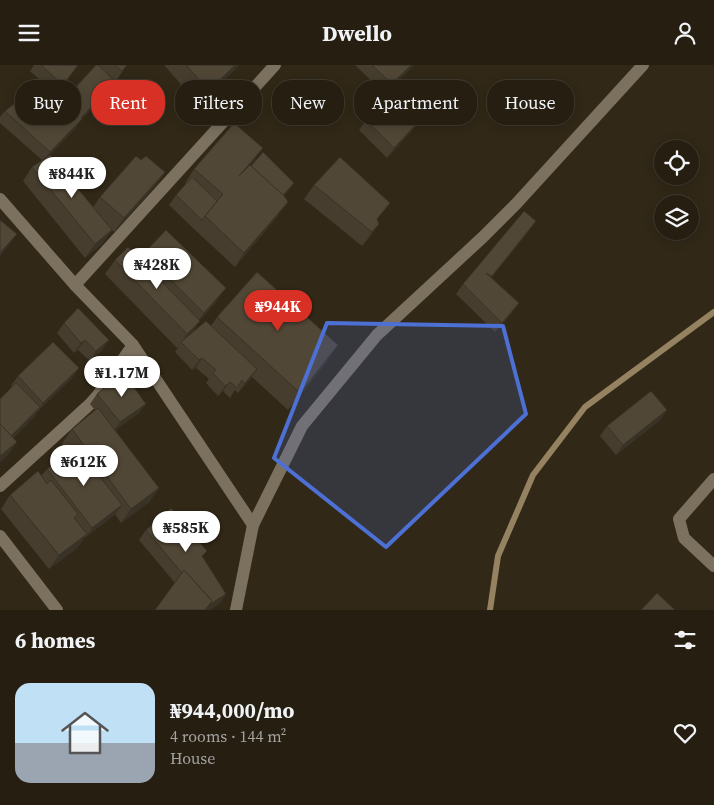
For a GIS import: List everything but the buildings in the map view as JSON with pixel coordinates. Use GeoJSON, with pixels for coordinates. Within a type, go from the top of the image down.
{"type":"FeatureCollection","features":[{"type":"Feature","properties":{"kind":"street"},"geometry":{"type":"LineString","coordinates":[[74,285],[275,65]]}},
{"type":"Feature","properties":{"kind":"street"},"geometry":{"type":"LineString","coordinates":[[236,610],[253,525],[302,426],[377,335],[483,237],[523,197],[643,65]]}},
{"type":"Feature","properties":{"kind":"street"},"geometry":{"type":"LineString","coordinates":[[0,199],[74,285],[132,345],[253,525]]}},
{"type":"Feature","properties":{"kind":"street"},"geometry":{"type":"LineString","coordinates":[[0,487],[94,399],[132,345]]}},
{"type":"Feature","properties":{"kind":"street"},"geometry":{"type":"LineString","coordinates":[[714,479],[679,519],[684,538],[714,566]]}},
{"type":"Feature","properties":{"kind":"street"},"geometry":{"type":"LineString","coordinates":[[0,536],[57,610]]}},
{"type":"Feature","properties":{"kind":"highlighted area"},"geometry":{"type":"Polygon","coordinates":[[[327,323],[503,326],[526,414],[386,547],[274,458],[327,323]]]}},
{"type":"Feature","properties":{"kind":"waterway"},"geometry":{"type":"LineString","coordinates":[[490,610],[498,556],[533,475],[585,407],[714,312]]}}]}
